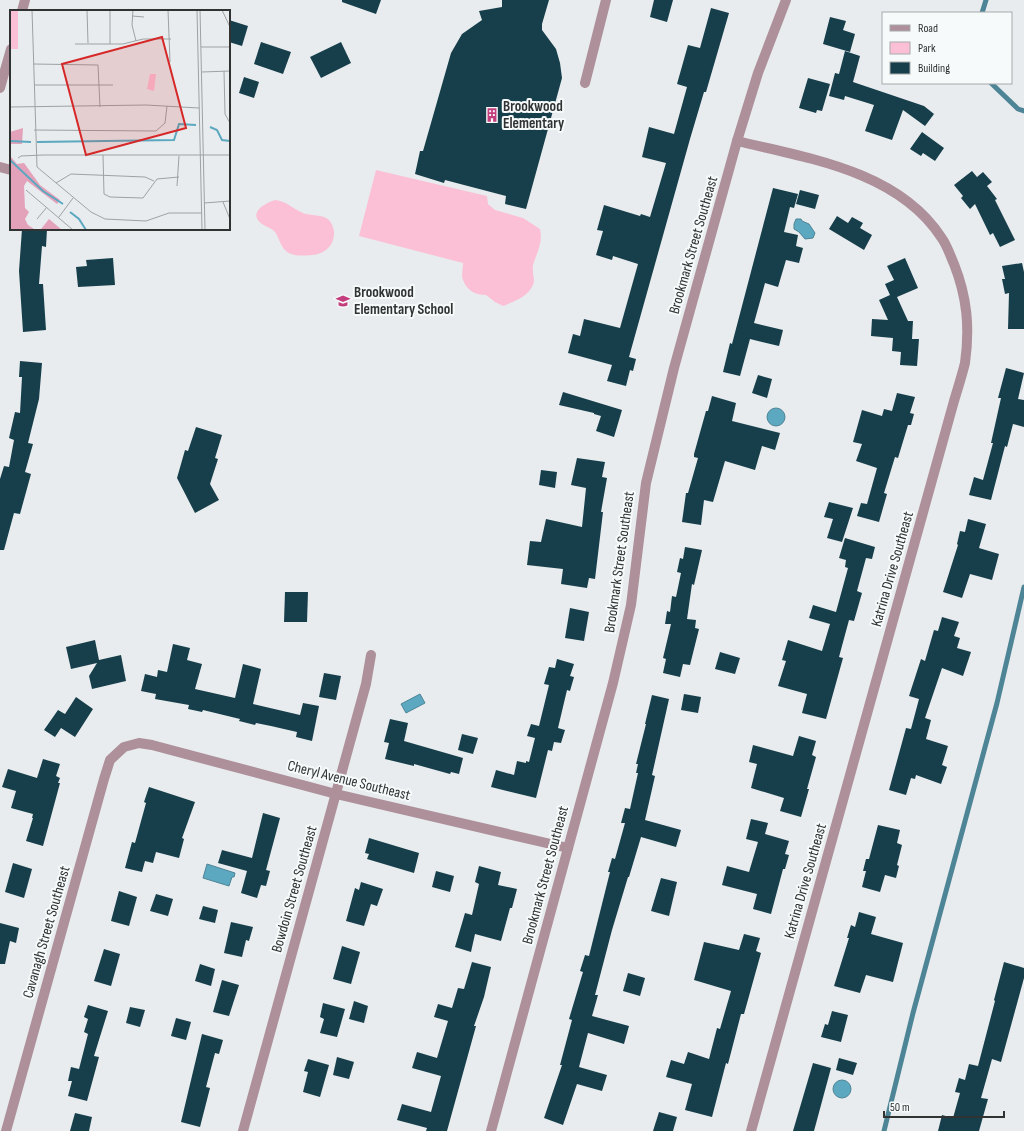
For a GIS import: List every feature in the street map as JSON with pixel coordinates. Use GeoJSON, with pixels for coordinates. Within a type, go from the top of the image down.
{"type":"FeatureCollection","features":[{"type":"Feature","properties":{"kind":"street"},"geometry":{"type":"LineString","coordinates":[[22,10],[25,0]]}},
{"type":"Feature","properties":{"kind":"street"},"geometry":{"type":"LineString","coordinates":[[585,83],[606,0]]}},
{"type":"Feature","properties":{"kind":"street","name":"Brookmark Street Southeast"},"geometry":{"type":"LineString","coordinates":[[491,1131],[625,634],[631,605],[646,483],[674,364],[737,141],[758,73],[786,0]]}},
{"type":"Feature","properties":{"kind":"street"},"geometry":{"type":"LineString","coordinates":[[0,88],[10,53]]}},
{"type":"Feature","properties":{"kind":"street","name":"Katrina Drive Southeast"},"geometry":{"type":"LineString","coordinates":[[737,141],[818,161],[851,171],[885,186],[916,207],[941,236],[946,246],[962,285],[968,327],[964,363],[956,396],[751,1131]]}},
{"type":"Feature","properties":{"kind":"street"},"geometry":{"type":"LineString","coordinates":[[0,167],[10,170]]}},
{"type":"Feature","properties":{"kind":"street","name":"Bowdoin Street Southeast"},"geometry":{"type":"LineString","coordinates":[[243,1131],[366,684],[371,655]]}},
{"type":"Feature","properties":{"kind":"street","name":"Cheryl Avenue Southeast"},"geometry":{"type":"LineString","coordinates":[[124,747],[139,743],[152,745],[336,794],[568,848]]}},
{"type":"Feature","properties":{"kind":"street","name":"Cavanagh Street Southeast"},"geometry":{"type":"LineString","coordinates":[[6,1131],[104,779],[110,760],[124,747]]}},
{"type":"Feature","properties":{"kind":"green space"},"geometry":{"type":"Polygon","coordinates":[[[376,170],[487,196],[488,204],[495,210],[523,218],[540,229],[541,239],[533,265],[534,281],[530,291],[522,297],[503,306],[486,295],[469,290],[462,278],[463,263],[359,236],[376,170]]]}},
{"type":"Feature","properties":{"kind":"green space"},"geometry":{"type":"Polygon","coordinates":[[[275,200],[286,203],[303,213],[323,217],[329,220],[332,224],[334,236],[333,241],[328,248],[321,253],[303,256],[291,254],[285,250],[275,232],[262,224],[256,216],[259,209],[267,203],[275,200]]]}},
{"type":"Feature","properties":{"kind":"water"},"geometry":{"type":"Polygon","coordinates":[[[796,219],[801,219],[809,224],[815,233],[813,238],[805,239],[794,229],[796,219]]]}},
{"type":"Feature","properties":{"kind":"water"},"geometry":{"type":"Polygon","coordinates":[[[776,408],[782,411],[785,417],[782,423],[776,426],[770,423],[767,417],[770,411],[776,408]]]}},
{"type":"Feature","properties":{"kind":"water"},"geometry":{"type":"Polygon","coordinates":[[[420,694],[425,703],[406,713],[401,704],[420,694]]]}},
{"type":"Feature","properties":{"kind":"water"},"geometry":{"type":"Polygon","coordinates":[[[207,864],[235,873],[229,886],[203,878],[207,864]]]}},
{"type":"Feature","properties":{"kind":"water"},"geometry":{"type":"Polygon","coordinates":[[[842,1080],[846,1081],[850,1085],[850,1093],[846,1097],[842,1098],[838,1097],[834,1093],[833,1089],[834,1085],[838,1081],[842,1080]]]}},
{"type":"Feature","properties":{"kind":"building"},"geometry":{"type":"Polygon","coordinates":[[[342,0],[381,0],[376,14],[342,2],[342,0]]]}},
{"type":"Feature","properties":{"kind":"building","name":"Brookwood Elementary"},"geometry":{"type":"Polygon","coordinates":[[[502,0],[549,0],[542,24],[542,30],[556,49],[562,78],[526,209],[505,204],[506,196],[445,180],[444,183],[415,174],[420,151],[423,151],[451,53],[462,34],[482,20],[479,11],[502,7],[502,0]]]}},
{"type":"Feature","properties":{"kind":"building"},"geometry":{"type":"Polygon","coordinates":[[[654,0],[673,0],[667,22],[650,17],[654,0]]]}},
{"type":"Feature","properties":{"kind":"building"},"geometry":{"type":"Polygon","coordinates":[[[711,8],[729,13],[706,92],[704,92],[690,139],[629,357],[636,359],[633,371],[630,370],[626,386],[607,381],[612,365],[568,353],[573,334],[580,336],[584,319],[620,328],[638,264],[613,256],[612,260],[596,255],[603,231],[597,230],[604,205],[640,216],[641,214],[650,217],[666,163],[642,157],[649,127],[674,134],[687,87],[677,84],[688,45],[700,48],[711,8]]]}},
{"type":"Feature","properties":{"kind":"building"},"geometry":{"type":"Polygon","coordinates":[[[830,17],[846,21],[843,30],[855,34],[850,52],[823,44],[830,17]]]}},
{"type":"Feature","properties":{"kind":"building"},"geometry":{"type":"Polygon","coordinates":[[[230,20],[248,26],[242,46],[230,42],[230,20]]]}},
{"type":"Feature","properties":{"kind":"building"},"geometry":{"type":"Polygon","coordinates":[[[261,42],[291,52],[283,74],[254,64],[261,42]]]}},
{"type":"Feature","properties":{"kind":"building"},"geometry":{"type":"Polygon","coordinates":[[[341,42],[351,63],[321,78],[310,57],[341,42]]]}},
{"type":"Feature","properties":{"kind":"building"},"geometry":{"type":"Polygon","coordinates":[[[845,51],[860,56],[853,82],[924,106],[934,114],[925,126],[903,110],[892,140],[865,131],[874,105],[845,96],[844,100],[829,96],[835,73],[839,74],[845,51]]]}},
{"type":"Feature","properties":{"kind":"building"},"geometry":{"type":"Polygon","coordinates":[[[244,77],[259,82],[254,98],[239,93],[244,77]]]}},
{"type":"Feature","properties":{"kind":"building"},"geometry":{"type":"Polygon","coordinates":[[[808,78],[830,84],[822,111],[817,110],[816,113],[799,108],[808,78]]]}},
{"type":"Feature","properties":{"kind":"building"},"geometry":{"type":"Polygon","coordinates":[[[922,132],[944,148],[935,161],[923,153],[921,156],[910,149],[922,132]]]}},
{"type":"Feature","properties":{"kind":"building"},"geometry":{"type":"Polygon","coordinates":[[[972,171],[977,177],[983,172],[992,182],[987,186],[997,199],[995,200],[1015,240],[1000,247],[993,233],[990,235],[975,204],[970,209],[961,198],[963,196],[954,185],[972,171]]]}},
{"type":"Feature","properties":{"kind":"building"},"geometry":{"type":"Polygon","coordinates":[[[773,188],[798,194],[794,208],[790,207],[784,232],[798,235],[796,246],[803,248],[799,263],[786,260],[778,287],[765,283],[754,323],[783,330],[779,346],[750,339],[740,376],[723,372],[730,343],[732,344],[773,188]]]}},
{"type":"Feature","properties":{"kind":"building"},"geometry":{"type":"Polygon","coordinates":[[[800,190],[819,195],[815,209],[796,204],[800,190]]]}},
{"type":"Feature","properties":{"kind":"building"},"geometry":{"type":"Polygon","coordinates":[[[837,216],[848,223],[852,217],[863,223],[860,228],[872,235],[864,250],[829,229],[837,216]]]}},
{"type":"Feature","properties":{"kind":"building"},"geometry":{"type":"Polygon","coordinates":[[[22,230],[47,230],[46,247],[42,246],[39,284],[43,284],[46,330],[23,332],[19,271],[22,230]]]}},
{"type":"Feature","properties":{"kind":"building"},"geometry":{"type":"Polygon","coordinates":[[[113,258],[115,285],[78,287],[76,267],[87,266],[86,260],[113,258]]]}},
{"type":"Feature","properties":{"kind":"building"},"geometry":{"type":"Polygon","coordinates":[[[905,258],[918,288],[897,297],[908,321],[913,321],[912,339],[919,339],[917,366],[900,365],[901,352],[892,351],[893,338],[871,336],[872,319],[888,320],[879,300],[890,295],[885,284],[894,280],[887,266],[905,258]]]}},
{"type":"Feature","properties":{"kind":"building"},"geometry":{"type":"Polygon","coordinates":[[[1022,263],[1024,272],[1024,329],[1008,329],[1009,293],[1005,294],[1002,279],[1005,279],[1002,266],[1022,263]]]}},
{"type":"Feature","properties":{"kind":"building"},"geometry":{"type":"Polygon","coordinates":[[[20,361],[42,363],[39,399],[28,443],[33,444],[25,472],[31,474],[20,514],[14,513],[4,550],[0,550],[0,479],[4,466],[9,467],[14,440],[9,438],[15,412],[20,413],[22,377],[19,377],[20,361]]]}},
{"type":"Feature","properties":{"kind":"building"},"geometry":{"type":"Polygon","coordinates":[[[1006,368],[1024,373],[1018,399],[1024,400],[1024,427],[1013,424],[1007,447],[1005,446],[991,500],[969,495],[974,477],[983,480],[993,443],[991,443],[1001,398],[998,398],[1006,368]]]}},
{"type":"Feature","properties":{"kind":"building"},"geometry":{"type":"Polygon","coordinates":[[[758,375],[772,379],[767,398],[752,393],[758,375]]]}},
{"type":"Feature","properties":{"kind":"building"},"geometry":{"type":"Polygon","coordinates":[[[563,392],[622,410],[614,437],[596,431],[601,416],[559,405],[563,392]]]}},
{"type":"Feature","properties":{"kind":"building"},"geometry":{"type":"Polygon","coordinates":[[[897,393],[915,397],[910,413],[914,414],[911,425],[908,425],[898,458],[895,457],[884,493],[887,494],[879,522],[857,516],[861,503],[867,504],[877,468],[856,461],[862,444],[853,442],[862,410],[882,416],[884,409],[892,411],[897,393]]]}},
{"type":"Feature","properties":{"kind":"building"},"geometry":{"type":"Polygon","coordinates":[[[712,396],[736,403],[732,421],[780,433],[775,450],[762,446],[755,470],[725,461],[713,502],[704,500],[701,525],[682,522],[686,493],[688,493],[698,458],[694,457],[694,454],[706,411],[708,411],[712,396]]]}},
{"type":"Feature","properties":{"kind":"building"},"geometry":{"type":"Polygon","coordinates":[[[196,427],[222,435],[215,458],[218,459],[210,484],[219,500],[195,513],[177,478],[185,450],[188,451],[196,427]]]}},
{"type":"Feature","properties":{"kind":"building"},"geometry":{"type":"Polygon","coordinates":[[[577,458],[605,462],[602,477],[607,478],[601,512],[603,512],[595,579],[589,578],[587,588],[561,584],[563,569],[527,565],[530,541],[541,542],[546,519],[582,527],[586,488],[571,485],[577,458]]]}},
{"type":"Feature","properties":{"kind":"building"},"geometry":{"type":"Polygon","coordinates":[[[541,470],[557,472],[555,488],[539,485],[541,470]]]}},
{"type":"Feature","properties":{"kind":"building"},"geometry":{"type":"Polygon","coordinates":[[[829,502],[853,508],[842,542],[827,538],[833,519],[824,517],[829,502]]]}},
{"type":"Feature","properties":{"kind":"building"},"geometry":{"type":"Polygon","coordinates":[[[968,519],[986,524],[979,548],[999,554],[992,580],[970,574],[962,598],[943,592],[958,545],[960,531],[965,532],[968,519]]]}},
{"type":"Feature","properties":{"kind":"building"},"geometry":{"type":"Polygon","coordinates":[[[845,538],[875,547],[872,559],[866,558],[857,591],[862,593],[854,621],[849,620],[839,657],[843,658],[826,719],[802,713],[807,694],[778,686],[786,661],[782,660],[788,640],[822,651],[830,624],[809,618],[813,605],[836,612],[848,568],[845,567],[846,560],[839,558],[845,538]]]}},
{"type":"Feature","properties":{"kind":"building"},"geometry":{"type":"Polygon","coordinates":[[[685,547],[702,550],[694,585],[692,584],[687,619],[696,620],[695,628],[699,629],[690,665],[683,664],[680,677],[663,673],[666,659],[663,658],[671,624],[665,624],[667,611],[670,612],[672,596],[676,597],[681,573],[677,572],[680,558],[683,559],[685,547]]]}},
{"type":"Feature","properties":{"kind":"building"},"geometry":{"type":"Polygon","coordinates":[[[285,592],[308,592],[307,622],[284,622],[285,592]]]}},
{"type":"Feature","properties":{"kind":"building"},"geometry":{"type":"Polygon","coordinates":[[[570,608],[589,612],[584,641],[565,638],[570,608]]]}},
{"type":"Feature","properties":{"kind":"building"},"geometry":{"type":"Polygon","coordinates":[[[942,617],[959,622],[954,636],[960,638],[957,648],[971,652],[963,676],[942,668],[925,718],[931,720],[926,739],[948,746],[942,765],[947,767],[941,784],[916,775],[915,779],[911,778],[906,795],[889,790],[906,728],[911,729],[919,699],[909,696],[921,659],[925,661],[934,630],[938,631],[942,617]]]}},
{"type":"Feature","properties":{"kind":"building"},"geometry":{"type":"Polygon","coordinates":[[[95,640],[99,660],[121,655],[126,681],[92,689],[89,676],[97,663],[71,669],[66,647],[95,640]]]}},
{"type":"Feature","properties":{"kind":"building"},"geometry":{"type":"Polygon","coordinates":[[[173,644],[190,648],[187,660],[202,664],[195,689],[235,698],[243,664],[261,669],[253,704],[300,715],[303,703],[319,706],[312,741],[296,737],[297,732],[256,723],[255,725],[239,721],[240,719],[203,710],[202,712],[188,709],[189,705],[155,699],[156,694],[141,691],[145,674],[157,677],[158,670],[167,672],[173,644]]]}},
{"type":"Feature","properties":{"kind":"building"},"geometry":{"type":"Polygon","coordinates":[[[720,652],[740,658],[735,674],[715,669],[720,652]]]}},
{"type":"Feature","properties":{"kind":"building"},"geometry":{"type":"Polygon","coordinates":[[[557,659],[574,664],[570,676],[574,677],[570,691],[567,690],[558,728],[565,730],[561,743],[554,742],[552,751],[548,750],[536,798],[491,787],[496,770],[514,775],[517,761],[526,763],[526,761],[529,762],[535,738],[527,736],[531,724],[539,726],[549,685],[544,684],[549,667],[555,668],[557,659]]]}},
{"type":"Feature","properties":{"kind":"building"},"geometry":{"type":"Polygon","coordinates":[[[324,673],[341,676],[336,700],[319,697],[324,673]]]}},
{"type":"Feature","properties":{"kind":"building"},"geometry":{"type":"Polygon","coordinates":[[[684,694],[701,697],[698,713],[681,710],[684,694]]]}},
{"type":"Feature","properties":{"kind":"building"},"geometry":{"type":"Polygon","coordinates":[[[652,695],[669,699],[652,775],[655,776],[645,820],[681,830],[676,847],[641,837],[612,930],[595,995],[598,995],[592,1016],[629,1026],[624,1044],[588,1033],[579,1067],[607,1075],[602,1091],[577,1084],[563,1125],[544,1118],[562,1065],[560,1065],[572,1020],[569,1019],[583,972],[580,971],[585,955],[589,956],[610,872],[608,872],[612,858],[615,859],[625,823],[621,823],[625,808],[630,809],[638,773],[636,773],[638,764],[636,764],[652,695]]]}},
{"type":"Feature","properties":{"kind":"building"},"geometry":{"type":"Polygon","coordinates":[[[76,697],[93,709],[75,737],[61,728],[55,737],[44,730],[58,710],[65,714],[76,697]]]}},
{"type":"Feature","properties":{"kind":"building"},"geometry":{"type":"Polygon","coordinates":[[[390,719],[408,723],[404,741],[463,758],[459,774],[451,772],[450,774],[414,764],[414,766],[385,759],[389,743],[384,742],[390,719]]]}},
{"type":"Feature","properties":{"kind":"building"},"geometry":{"type":"Polygon","coordinates":[[[462,734],[478,738],[473,754],[458,750],[462,734]]]}},
{"type":"Feature","properties":{"kind":"building"},"geometry":{"type":"Polygon","coordinates":[[[799,736],[816,741],[812,755],[816,757],[801,817],[780,811],[784,798],[751,788],[757,764],[749,762],[753,745],[793,756],[799,736]]]}},
{"type":"Feature","properties":{"kind":"building"},"geometry":{"type":"Polygon","coordinates":[[[43,759],[60,764],[56,776],[60,778],[58,783],[60,783],[43,846],[26,841],[33,814],[11,808],[16,791],[2,787],[8,769],[37,778],[43,759]]]}},
{"type":"Feature","properties":{"kind":"building"},"geometry":{"type":"Polygon","coordinates":[[[149,787],[195,802],[182,838],[184,839],[179,858],[156,852],[153,863],[145,861],[142,872],[125,868],[132,842],[135,843],[146,803],[144,802],[149,787]]]}},
{"type":"Feature","properties":{"kind":"building"},"geometry":{"type":"Polygon","coordinates":[[[263,813],[280,818],[266,870],[270,871],[266,886],[261,885],[257,898],[241,893],[247,871],[218,863],[222,850],[252,858],[263,813]]]}},
{"type":"Feature","properties":{"kind":"building"},"geometry":{"type":"Polygon","coordinates":[[[751,819],[768,823],[765,834],[789,841],[785,854],[789,855],[785,869],[783,869],[771,914],[753,909],[757,894],[722,885],[727,866],[749,872],[758,842],[746,839],[751,819]]]}},
{"type":"Feature","properties":{"kind":"building"},"geometry":{"type":"Polygon","coordinates":[[[878,825],[900,830],[897,843],[902,845],[897,865],[899,866],[896,878],[885,875],[880,892],[862,887],[866,871],[863,871],[866,859],[869,859],[878,825]]]}},
{"type":"Feature","properties":{"kind":"building"},"geometry":{"type":"Polygon","coordinates":[[[369,838],[419,853],[414,873],[367,859],[369,854],[365,853],[369,838]]]}},
{"type":"Feature","properties":{"kind":"building"},"geometry":{"type":"Polygon","coordinates":[[[13,863],[32,869],[24,898],[5,892],[13,863]]]}},
{"type":"Feature","properties":{"kind":"building"},"geometry":{"type":"Polygon","coordinates":[[[479,866],[501,872],[498,885],[517,889],[501,941],[475,934],[471,952],[455,947],[465,913],[472,915],[479,884],[475,882],[479,866]]]}},
{"type":"Feature","properties":{"kind":"building"},"geometry":{"type":"Polygon","coordinates":[[[436,871],[454,876],[450,892],[432,887],[436,871]]]}},
{"type":"Feature","properties":{"kind":"building"},"geometry":{"type":"Polygon","coordinates":[[[661,878],[677,882],[669,916],[651,911],[661,878]]]}},
{"type":"Feature","properties":{"kind":"building"},"geometry":{"type":"Polygon","coordinates":[[[361,882],[383,889],[377,906],[371,904],[364,926],[346,921],[355,888],[359,890],[361,882]]]}},
{"type":"Feature","properties":{"kind":"building"},"geometry":{"type":"Polygon","coordinates":[[[119,891],[137,897],[129,926],[111,921],[119,891]]]}},
{"type":"Feature","properties":{"kind":"building"},"geometry":{"type":"Polygon","coordinates":[[[156,894],[173,899],[168,916],[150,911],[156,894]]]}},
{"type":"Feature","properties":{"kind":"building"},"geometry":{"type":"Polygon","coordinates":[[[203,906],[218,910],[215,923],[199,919],[203,906]]]}},
{"type":"Feature","properties":{"kind":"building"},"geometry":{"type":"Polygon","coordinates":[[[859,912],[876,917],[871,934],[903,943],[893,982],[866,975],[860,993],[834,986],[849,938],[847,938],[851,925],[855,927],[859,912]]]}},
{"type":"Feature","properties":{"kind":"building"},"geometry":{"type":"Polygon","coordinates":[[[231,922],[253,927],[249,941],[246,940],[242,957],[224,953],[231,922]]]}},
{"type":"Feature","properties":{"kind":"building"},"geometry":{"type":"Polygon","coordinates":[[[0,923],[19,928],[16,943],[10,941],[5,964],[0,964],[0,923]]]}},
{"type":"Feature","properties":{"kind":"building"},"geometry":{"type":"Polygon","coordinates":[[[744,934],[760,938],[756,951],[761,953],[744,1014],[741,1014],[728,1064],[726,1063],[712,1117],[685,1110],[692,1084],[666,1077],[671,1060],[684,1064],[688,1052],[709,1059],[717,1028],[720,1029],[731,991],[694,980],[704,942],[739,950],[744,934]]]}},
{"type":"Feature","properties":{"kind":"building"},"geometry":{"type":"Polygon","coordinates":[[[342,946],[360,952],[351,984],[333,979],[342,946]]]}},
{"type":"Feature","properties":{"kind":"building"},"geometry":{"type":"Polygon","coordinates":[[[104,949],[120,954],[111,986],[94,981],[104,949]]]}},
{"type":"Feature","properties":{"kind":"building"},"geometry":{"type":"Polygon","coordinates":[[[472,962],[491,967],[484,997],[474,1026],[476,1026],[447,1131],[426,1131],[427,1128],[397,1120],[402,1104],[431,1112],[441,1076],[412,1068],[417,1052],[437,1058],[448,1021],[434,1017],[438,1004],[452,1008],[458,988],[464,989],[472,962]]]}},
{"type":"Feature","properties":{"kind":"building"},"geometry":{"type":"Polygon","coordinates":[[[1004,962],[1024,968],[1024,978],[1001,1062],[992,1059],[981,1098],[988,1099],[979,1131],[938,1131],[942,1115],[953,1118],[960,1093],[955,1092],[959,1078],[965,1080],[969,1064],[978,1066],[1004,962]]]}},
{"type":"Feature","properties":{"kind":"building"},"geometry":{"type":"Polygon","coordinates":[[[200,964],[215,969],[211,986],[195,981],[200,964]]]}},
{"type":"Feature","properties":{"kind":"building"},"geometry":{"type":"Polygon","coordinates":[[[628,973],[645,978],[640,996],[623,991],[628,973]]]}},
{"type":"Feature","properties":{"kind":"building"},"geometry":{"type":"Polygon","coordinates":[[[222,980],[239,985],[229,1016],[213,1012],[222,980]]]}},
{"type":"Feature","properties":{"kind":"building"},"geometry":{"type":"Polygon","coordinates":[[[354,1001],[368,1006],[364,1023],[349,1019],[354,1001]]]}},
{"type":"Feature","properties":{"kind":"building"},"geometry":{"type":"Polygon","coordinates":[[[323,1003],[345,1009],[337,1037],[320,1033],[324,1019],[320,1017],[323,1003]]]}},
{"type":"Feature","properties":{"kind":"building"},"geometry":{"type":"Polygon","coordinates":[[[88,1005],[108,1011],[94,1056],[99,1057],[87,1101],[68,1096],[72,1081],[68,1081],[71,1067],[79,1069],[88,1034],[84,1032],[88,1019],[84,1017],[88,1005]]]}},
{"type":"Feature","properties":{"kind":"building"},"geometry":{"type":"Polygon","coordinates":[[[130,1007],[145,1010],[140,1027],[126,1023],[130,1007]]]}},
{"type":"Feature","properties":{"kind":"building"},"geometry":{"type":"Polygon","coordinates":[[[832,1011],[848,1015],[841,1042],[821,1037],[825,1024],[828,1025],[832,1011]]]}},
{"type":"Feature","properties":{"kind":"building"},"geometry":{"type":"Polygon","coordinates":[[[176,1018],[191,1022],[186,1040],[171,1036],[176,1018]]]}},
{"type":"Feature","properties":{"kind":"building"},"geometry":{"type":"Polygon","coordinates":[[[202,1034],[223,1040],[219,1054],[215,1053],[206,1087],[210,1088],[200,1127],[181,1122],[202,1034]]]}},
{"type":"Feature","properties":{"kind":"building"},"geometry":{"type":"Polygon","coordinates":[[[337,1057],[354,1062],[349,1079],[333,1075],[337,1057]]]}},
{"type":"Feature","properties":{"kind":"building"},"geometry":{"type":"Polygon","coordinates":[[[839,1058],[857,1063],[853,1075],[836,1070],[839,1058]]]}},
{"type":"Feature","properties":{"kind":"building"},"geometry":{"type":"Polygon","coordinates":[[[308,1059],[329,1065],[320,1097],[303,1092],[308,1072],[304,1071],[308,1059]]]}},
{"type":"Feature","properties":{"kind":"building"},"geometry":{"type":"Polygon","coordinates":[[[813,1063],[831,1068],[814,1131],[793,1131],[813,1063]]]}},
{"type":"Feature","properties":{"kind":"building"},"geometry":{"type":"Polygon","coordinates":[[[659,1112],[677,1117],[673,1131],[653,1131],[659,1112]]]}},
{"type":"Feature","properties":{"kind":"building"},"geometry":{"type":"Polygon","coordinates":[[[75,1113],[92,1117],[89,1131],[70,1131],[75,1113]]]}},
{"type":"Feature","properties":{"kind":"waterway"},"geometry":{"type":"LineString","coordinates":[[982,12],[986,0]]}},
{"type":"Feature","properties":{"kind":"waterway"},"geometry":{"type":"LineString","coordinates":[[992,84],[1018,109],[1024,111]]}},
{"type":"Feature","properties":{"kind":"waterway"},"geometry":{"type":"LineString","coordinates":[[884,1131],[913,1013],[997,703],[1024,587]]}},
{"type":"Feature","properties":{"kind":"place","name":"Brookwood Elementary"},"geometry":{"type":"Point","coordinates":[492,115]}},
{"type":"Feature","properties":{"kind":"place","name":"Brookwood Elementary School"},"geometry":{"type":"Point","coordinates":[343,301]}}]}
